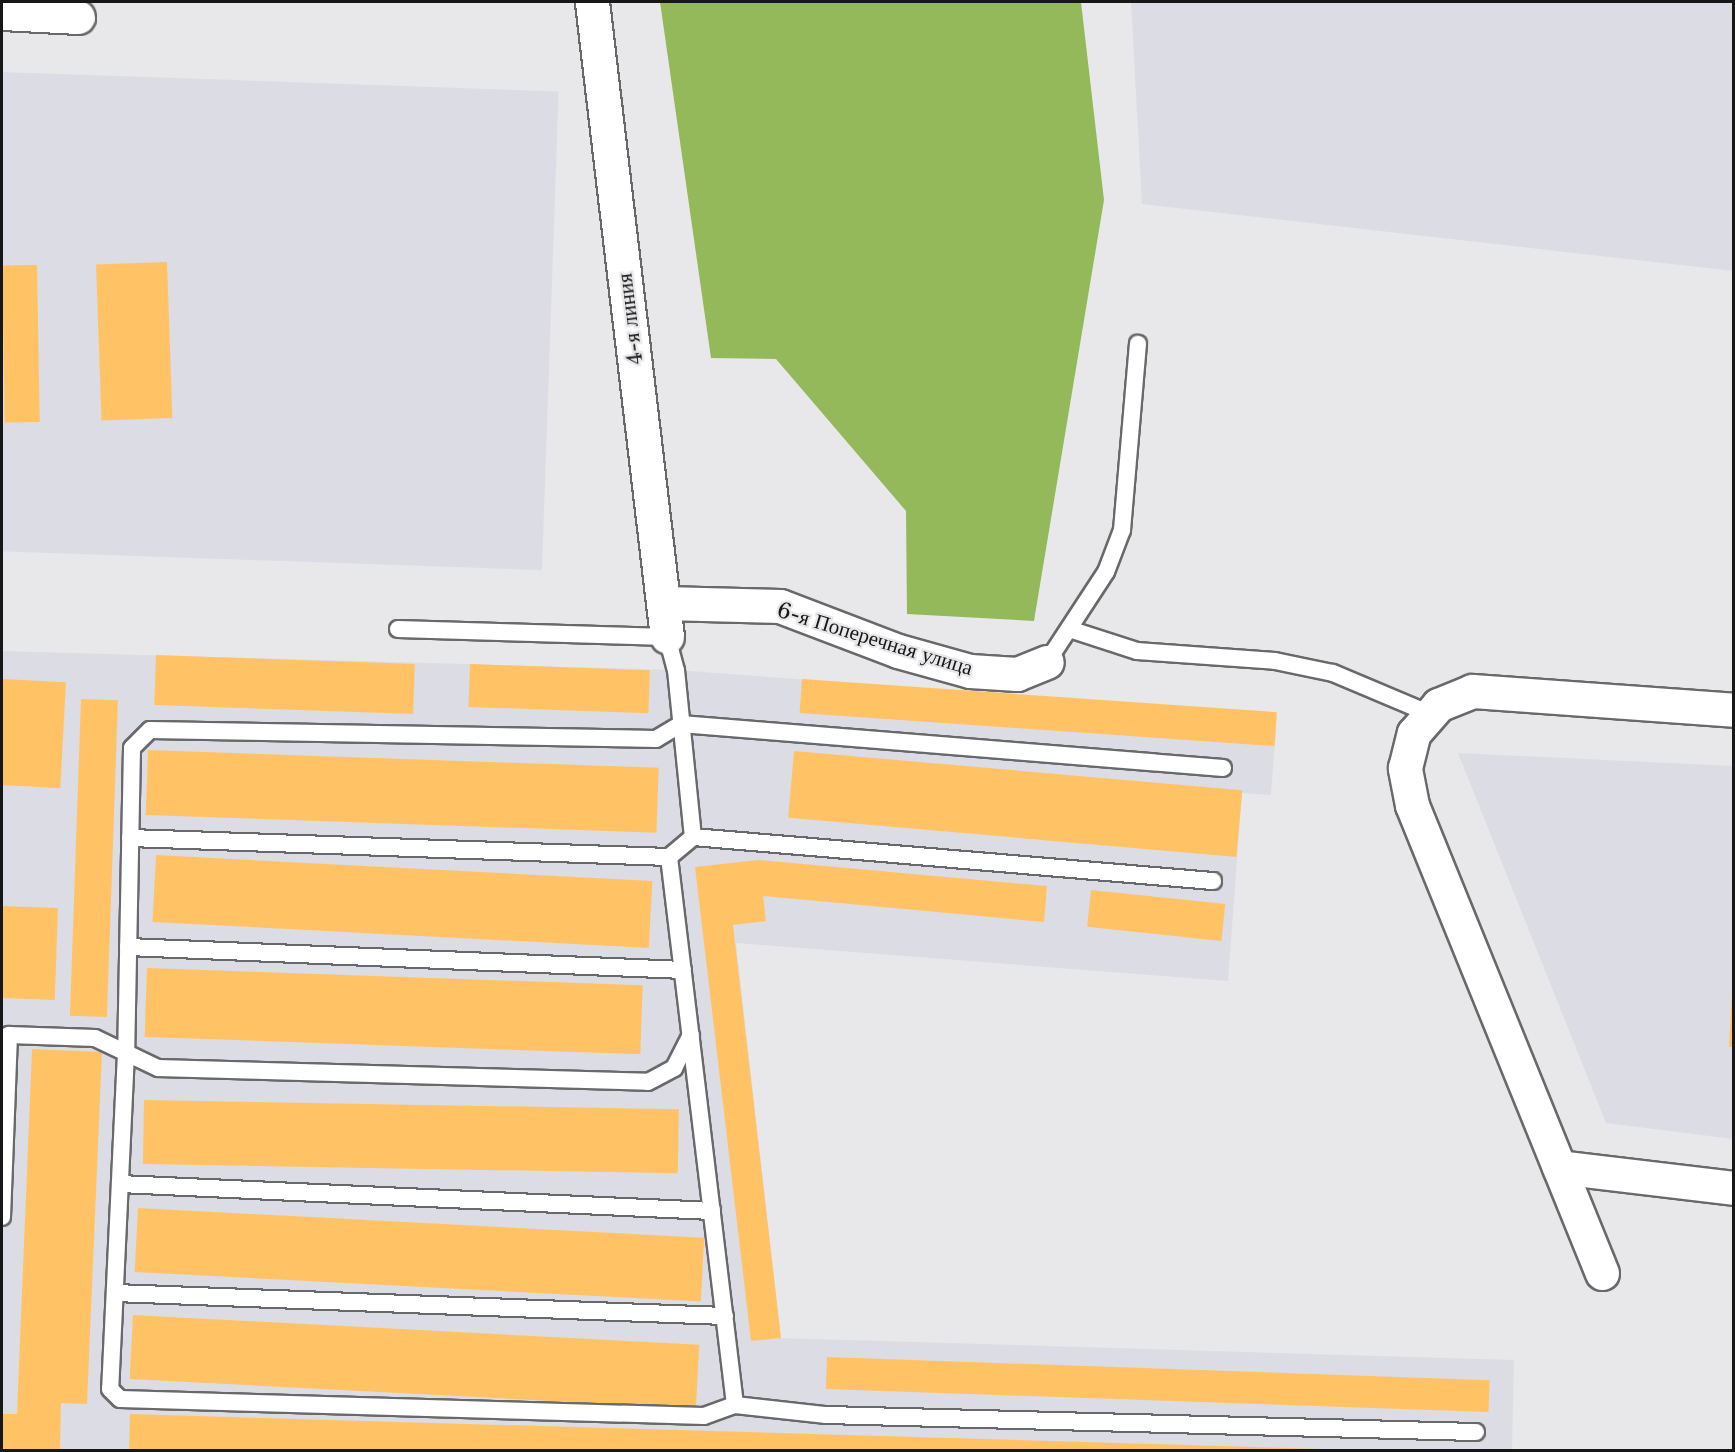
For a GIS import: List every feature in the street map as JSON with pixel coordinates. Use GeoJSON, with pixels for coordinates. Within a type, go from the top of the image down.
{"type":"FeatureCollection","features":[{"type":"Feature","properties":{"kind":"street","name":"4-я линия"},"geometry":{"type":"LineString","coordinates":[[592,2],[667,637]]}},
{"type":"Feature","properties":{"kind":"street"},"geometry":{"type":"LineString","coordinates":[[2,14],[78,17]]}},
{"type":"Feature","properties":{"kind":"street","name":"6-я Поперечная улица"},"geometry":{"type":"LineString","coordinates":[[664,603],[780,606],[898,651],[970,671],[1017,674],[1047,662]]}},
{"type":"Feature","properties":{"kind":"street"},"geometry":{"type":"LineString","coordinates":[[1602,1273],[1412,805],[1405,768],[1414,733],[1430,714],[1438,705],[1472,691],[1734,710]]}},
{"type":"Feature","properties":{"kind":"street"},"geometry":{"type":"LineString","coordinates":[[1559,1167],[1734,1188]]}},
{"type":"Feature","properties":{"kind":"lane"},"geometry":{"type":"LineString","coordinates":[[1047,662],[1106,573],[1122,530],[1138,344]]}},
{"type":"Feature","properties":{"kind":"lane"},"geometry":{"type":"LineString","coordinates":[[398,629],[667,637],[676,670],[693,837]]}},
{"type":"Feature","properties":{"kind":"lane"},"geometry":{"type":"LineString","coordinates":[[1069,629],[1137,651],[1275,661],[1333,673],[1430,714]]}},
{"type":"Feature","properties":{"kind":"lane"},"geometry":{"type":"LineString","coordinates":[[1223,768],[681,724],[656,739],[150,730],[132,748],[126,1053],[110,1389],[120,1399],[704,1416],[735,1405],[826,1415],[1476,1432]]}},
{"type":"Feature","properties":{"kind":"lane"},"geometry":{"type":"LineString","coordinates":[[130,838],[669,857],[693,837],[1214,881]]}},
{"type":"Feature","properties":{"kind":"lane"},"geometry":{"type":"LineString","coordinates":[[669,857],[735,1405]]}},
{"type":"Feature","properties":{"kind":"lane"},"geometry":{"type":"LineString","coordinates":[[128,947],[683,970]]}},
{"type":"Feature","properties":{"kind":"lane"},"geometry":{"type":"LineString","coordinates":[[2,1217],[5,1036],[95,1038],[158,1068],[648,1082],[674,1068],[691,1035]]}},
{"type":"Feature","properties":{"kind":"lane"},"geometry":{"type":"LineString","coordinates":[[120,1184],[712,1211]]}},
{"type":"Feature","properties":{"kind":"lane"},"geometry":{"type":"LineString","coordinates":[[115,1293],[725,1316]]}},
{"type":"Feature","properties":{"kind":"shaded area"},"geometry":{"type":"Polygon","coordinates":[[[1131,2],[1733,2],[1733,271],[1142,204],[1131,2]]]}},
{"type":"Feature","properties":{"kind":"shaded area"},"geometry":{"type":"Polygon","coordinates":[[[2,72],[559,91],[542,570],[2,551],[2,72]]]}},
{"type":"Feature","properties":{"kind":"shaded area"},"geometry":{"type":"Polygon","coordinates":[[[2,651],[676,670],[1277,715],[1271,795],[1242,793],[1228,981],[736,943],[781,1338],[1514,1360],[1512,1450],[2,1450],[2,651]]]}},
{"type":"Feature","properties":{"kind":"shaded area"},"geometry":{"type":"Polygon","coordinates":[[[1458,753],[1733,766],[1733,1139],[1606,1123],[1458,753]]]}},
{"type":"Feature","properties":{"kind":"green space"},"geometry":{"type":"Polygon","coordinates":[[[660,2],[1081,2],[1104,200],[1034,621],[907,614],[906,511],[776,359],[711,358],[660,2]]]}},
{"type":"Feature","properties":{"kind":"building"},"geometry":{"type":"Polygon","coordinates":[[[167,262],[172,418],[101,420],[96,264],[167,262]]]}},
{"type":"Feature","properties":{"kind":"building"},"geometry":{"type":"Polygon","coordinates":[[[37,265],[40,422],[5,423],[2,266],[37,265]]]}},
{"type":"Feature","properties":{"kind":"building"},"geometry":{"type":"Polygon","coordinates":[[[156,655],[415,664],[413,714],[154,705],[156,655]]]}},
{"type":"Feature","properties":{"kind":"building"},"geometry":{"type":"Polygon","coordinates":[[[470,664],[650,670],[648,713],[468,707],[470,664]]]}},
{"type":"Feature","properties":{"kind":"building"},"geometry":{"type":"Polygon","coordinates":[[[2,679],[66,682],[60,788],[2,785],[2,679]]]}},
{"type":"Feature","properties":{"kind":"building"},"geometry":{"type":"Polygon","coordinates":[[[802,679],[1277,712],[1274,746],[800,713],[802,679]]]}},
{"type":"Feature","properties":{"kind":"building"},"geometry":{"type":"Polygon","coordinates":[[[81,699],[118,700],[107,1017],[70,1016],[81,699]]]}},
{"type":"Feature","properties":{"kind":"building"},"geometry":{"type":"Polygon","coordinates":[[[148,750],[659,768],[656,833],[146,815],[148,750]]]}},
{"type":"Feature","properties":{"kind":"building"},"geometry":{"type":"Polygon","coordinates":[[[794,751],[1242,790],[1236,857],[788,818],[794,751]]]}},
{"type":"Feature","properties":{"kind":"building"},"geometry":{"type":"Polygon","coordinates":[[[156,855],[652,881],[649,948],[152,922],[156,855]]]}},
{"type":"Feature","properties":{"kind":"building"},"geometry":{"type":"Polygon","coordinates":[[[758,860],[1047,886],[1044,922],[763,896],[766,921],[733,925],[781,1338],[751,1341],[695,867],[758,860]]]}},
{"type":"Feature","properties":{"kind":"building"},"geometry":{"type":"Polygon","coordinates":[[[1091,890],[1225,904],[1221,941],[1087,927],[1091,890]]]}},
{"type":"Feature","properties":{"kind":"building"},"geometry":{"type":"Polygon","coordinates":[[[2,906],[58,908],[55,1000],[2,998],[2,906]]]}},
{"type":"Feature","properties":{"kind":"building"},"geometry":{"type":"Polygon","coordinates":[[[147,968],[643,985],[640,1054],[145,1037],[147,968]]]}},
{"type":"Feature","properties":{"kind":"building"},"geometry":{"type":"Polygon","coordinates":[[[1732,992],[1734,992],[1734,1047],[1729,1047],[1732,992]]]}},
{"type":"Feature","properties":{"kind":"building"},"geometry":{"type":"Polygon","coordinates":[[[32,1049],[102,1052],[87,1404],[61,1403],[60,1450],[2,1450],[2,1414],[17,1414],[32,1049]]]}},
{"type":"Feature","properties":{"kind":"building"},"geometry":{"type":"Polygon","coordinates":[[[144,1100],[679,1109],[678,1173],[143,1164],[144,1100]]]}},
{"type":"Feature","properties":{"kind":"building"},"geometry":{"type":"Polygon","coordinates":[[[138,1208],[704,1238],[701,1302],[135,1272],[138,1208]]]}},
{"type":"Feature","properties":{"kind":"building"},"geometry":{"type":"Polygon","coordinates":[[[133,1315],[699,1345],[696,1409],[130,1379],[133,1315]]]}},
{"type":"Feature","properties":{"kind":"building"},"geometry":{"type":"Polygon","coordinates":[[[827,1357],[1490,1380],[1488,1412],[826,1389],[827,1357]]]}},
{"type":"Feature","properties":{"kind":"building"},"geometry":{"type":"Polygon","coordinates":[[[130,1414],[1322,1449],[1322,1450],[129,1450],[130,1414]]]}}]}
